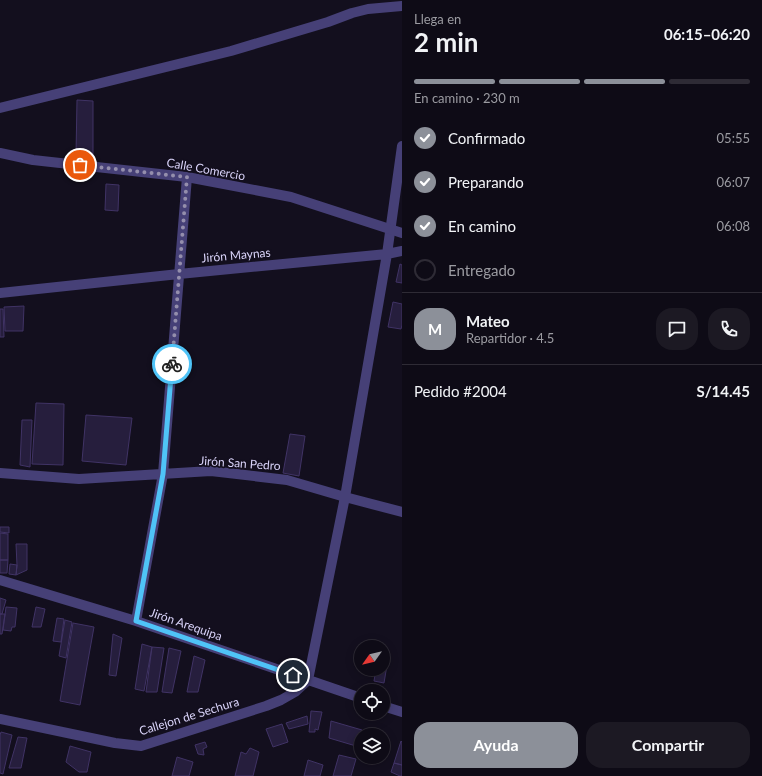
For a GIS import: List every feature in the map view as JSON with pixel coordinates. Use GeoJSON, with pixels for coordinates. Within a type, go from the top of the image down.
{"type":"FeatureCollection","features":[{"type":"Feature","properties":{"kind":"street"},"geometry":{"type":"LineString","coordinates":[[0,108],[231,51],[328,22],[352,13],[368,9],[402,6]]}},
{"type":"Feature","properties":{"kind":"street"},"geometry":{"type":"LineString","coordinates":[[308,680],[346,497],[390,229],[402,146]]}},
{"type":"Feature","properties":{"kind":"street","name":"Calle Comercio"},"geometry":{"type":"LineString","coordinates":[[0,153],[33,160],[187,177],[291,197],[402,234]]}},
{"type":"Feature","properties":{"kind":"street"},"geometry":{"type":"LineString","coordinates":[[136,621],[163,474],[187,177]]}},
{"type":"Feature","properties":{"kind":"street","name":"Jirón Maynas"},"geometry":{"type":"LineString","coordinates":[[0,293],[386,254],[402,251]]}},
{"type":"Feature","properties":{"kind":"street","name":"Jirón San Pedro"},"geometry":{"type":"LineString","coordinates":[[0,473],[79,479],[211,471],[287,480],[402,512]]}},
{"type":"Feature","properties":{"kind":"street","name":"Jirón Arequipa"},"geometry":{"type":"LineString","coordinates":[[0,580],[136,621],[354,696]]}},
{"type":"Feature","properties":{"kind":"street","name":"Callejon de Sechura"},"geometry":{"type":"LineString","coordinates":[[0,719],[115,743],[141,746],[266,706],[295,692],[308,680]]}},
{"type":"Feature","properties":{"kind":"street"},"geometry":{"type":"LineString","coordinates":[[390,708],[402,712]]}},
{"type":"Feature","properties":{"kind":"building"},"geometry":{"type":"Polygon","coordinates":[[[77,100],[93,101],[93,155],[76,155],[77,100]]]}},
{"type":"Feature","properties":{"kind":"building"},"geometry":{"type":"Polygon","coordinates":[[[106,184],[119,185],[118,211],[105,210],[106,184]]]}},
{"type":"Feature","properties":{"kind":"building"},"geometry":{"type":"Polygon","coordinates":[[[400,264],[402,265],[402,283],[396,282],[400,264]]]}},
{"type":"Feature","properties":{"kind":"building"},"geometry":{"type":"Polygon","coordinates":[[[393,302],[402,304],[401,329],[388,327],[393,302]]]}},
{"type":"Feature","properties":{"kind":"building"},"geometry":{"type":"Polygon","coordinates":[[[24,306],[23,331],[5,331],[4,307],[24,306]]]}},
{"type":"Feature","properties":{"kind":"building"},"geometry":{"type":"Polygon","coordinates":[[[0,309],[3,309],[4,337],[0,337],[0,309]]]}},
{"type":"Feature","properties":{"kind":"building"},"geometry":{"type":"Polygon","coordinates":[[[36,403],[64,404],[63,465],[32,464],[36,403]]]}},
{"type":"Feature","properties":{"kind":"building"},"geometry":{"type":"Polygon","coordinates":[[[86,415],[132,418],[126,465],[82,461],[86,415]]]}},
{"type":"Feature","properties":{"kind":"building"},"geometry":{"type":"Polygon","coordinates":[[[22,420],[32,420],[30,467],[20,465],[22,420]]]}},
{"type":"Feature","properties":{"kind":"building"},"geometry":{"type":"Polygon","coordinates":[[[290,434],[305,436],[299,476],[283,473],[290,434]]]}},
{"type":"Feature","properties":{"kind":"building"},"geometry":{"type":"Polygon","coordinates":[[[0,527],[9,527],[9,533],[0,532],[0,527]]]}},
{"type":"Feature","properties":{"kind":"building"},"geometry":{"type":"Polygon","coordinates":[[[0,533],[8,534],[8,560],[0,560],[0,533]]]}},
{"type":"Feature","properties":{"kind":"building"},"geometry":{"type":"Polygon","coordinates":[[[16,544],[27,544],[27,570],[16,575],[17,565],[16,544]]]}},
{"type":"Feature","properties":{"kind":"building"},"geometry":{"type":"Polygon","coordinates":[[[0,560],[8,560],[7,573],[0,573],[0,560]]]}},
{"type":"Feature","properties":{"kind":"building"},"geometry":{"type":"Polygon","coordinates":[[[10,564],[17,565],[16,575],[9,574],[10,564]]]}},
{"type":"Feature","properties":{"kind":"building"},"geometry":{"type":"Polygon","coordinates":[[[0,598],[6,600],[2,614],[0,614],[0,598]]]}},
{"type":"Feature","properties":{"kind":"building"},"geometry":{"type":"Polygon","coordinates":[[[6,607],[17,608],[15,627],[12,627],[11,631],[3,630],[6,607]]]}},
{"type":"Feature","properties":{"kind":"building"},"geometry":{"type":"Polygon","coordinates":[[[36,607],[45,609],[41,627],[32,627],[36,607]]]}},
{"type":"Feature","properties":{"kind":"building"},"geometry":{"type":"Polygon","coordinates":[[[0,614],[5,614],[2,634],[0,634],[0,614]]]}},
{"type":"Feature","properties":{"kind":"building"},"geometry":{"type":"Polygon","coordinates":[[[57,618],[64,619],[61,642],[53,641],[57,618]]]}},
{"type":"Feature","properties":{"kind":"building"},"geometry":{"type":"Polygon","coordinates":[[[65,620],[72,622],[66,658],[59,656],[65,620]]]}},
{"type":"Feature","properties":{"kind":"building"},"geometry":{"type":"Polygon","coordinates":[[[73,623],[94,627],[80,705],[60,701],[73,623]]]}},
{"type":"Feature","properties":{"kind":"building"},"geometry":{"type":"Polygon","coordinates":[[[113,634],[122,638],[116,676],[109,675],[113,634]]]}},
{"type":"Feature","properties":{"kind":"building"},"geometry":{"type":"Polygon","coordinates":[[[142,644],[152,647],[144,691],[135,689],[142,644]]]}},
{"type":"Feature","properties":{"kind":"building"},"geometry":{"type":"Polygon","coordinates":[[[152,647],[164,648],[157,692],[146,692],[152,647]]]}},
{"type":"Feature","properties":{"kind":"building"},"geometry":{"type":"Polygon","coordinates":[[[169,648],[181,651],[172,693],[162,692],[169,648]]]}},
{"type":"Feature","properties":{"kind":"building"},"geometry":{"type":"Polygon","coordinates":[[[194,656],[205,660],[198,692],[187,692],[194,656]]]}},
{"type":"Feature","properties":{"kind":"building"},"geometry":{"type":"Polygon","coordinates":[[[375,676],[385,676],[384,683],[374,681],[375,676]]]}},
{"type":"Feature","properties":{"kind":"building"},"geometry":{"type":"Polygon","coordinates":[[[311,711],[322,712],[318,730],[315,729],[315,732],[309,732],[311,711]]]}},
{"type":"Feature","properties":{"kind":"building"},"geometry":{"type":"Polygon","coordinates":[[[307,716],[308,724],[289,729],[286,723],[307,716]]]}},
{"type":"Feature","properties":{"kind":"building"},"geometry":{"type":"Polygon","coordinates":[[[331,721],[355,728],[354,745],[329,738],[331,721]]]}},
{"type":"Feature","properties":{"kind":"building"},"geometry":{"type":"Polygon","coordinates":[[[282,724],[288,742],[273,747],[266,729],[282,724]]]}},
{"type":"Feature","properties":{"kind":"building"},"geometry":{"type":"Polygon","coordinates":[[[1,732],[12,735],[3,774],[0,773],[1,732]]]}},
{"type":"Feature","properties":{"kind":"building"},"geometry":{"type":"Polygon","coordinates":[[[18,737],[27,738],[21,768],[9,768],[18,737]]]}},
{"type":"Feature","properties":{"kind":"building"},"geometry":{"type":"Polygon","coordinates":[[[401,741],[402,742],[402,765],[394,763],[401,741]]]}},
{"type":"Feature","properties":{"kind":"building"},"geometry":{"type":"Polygon","coordinates":[[[205,742],[207,747],[203,749],[204,755],[198,754],[195,745],[205,742]]]}},
{"type":"Feature","properties":{"kind":"building"},"geometry":{"type":"Polygon","coordinates":[[[70,746],[91,752],[87,772],[79,772],[66,762],[70,746]]]}},
{"type":"Feature","properties":{"kind":"building"},"geometry":{"type":"Polygon","coordinates":[[[250,748],[259,752],[253,776],[235,776],[241,752],[246,754],[250,748]]]}},
{"type":"Feature","properties":{"kind":"building"},"geometry":{"type":"Polygon","coordinates":[[[339,755],[354,759],[355,764],[351,776],[333,776],[339,755]]]}},
{"type":"Feature","properties":{"kind":"building"},"geometry":{"type":"Polygon","coordinates":[[[177,757],[193,762],[189,776],[172,776],[177,757]]]}},
{"type":"Feature","properties":{"kind":"building"},"geometry":{"type":"Polygon","coordinates":[[[308,760],[323,765],[320,776],[304,776],[308,760]]]}},
{"type":"Feature","properties":{"kind":"building"},"geometry":{"type":"Polygon","coordinates":[[[394,763],[402,765],[402,776],[391,772],[394,763]]]}},
{"type":"Feature","properties":{"kind":"way so far"},"geometry":{"type":"LineString","coordinates":[[80,165],[187,177],[172,364]]}},
{"type":"Feature","properties":{"kind":"route"},"geometry":{"type":"LineString","coordinates":[[172,364],[163,474],[136,621],[293,675]]}}]}
